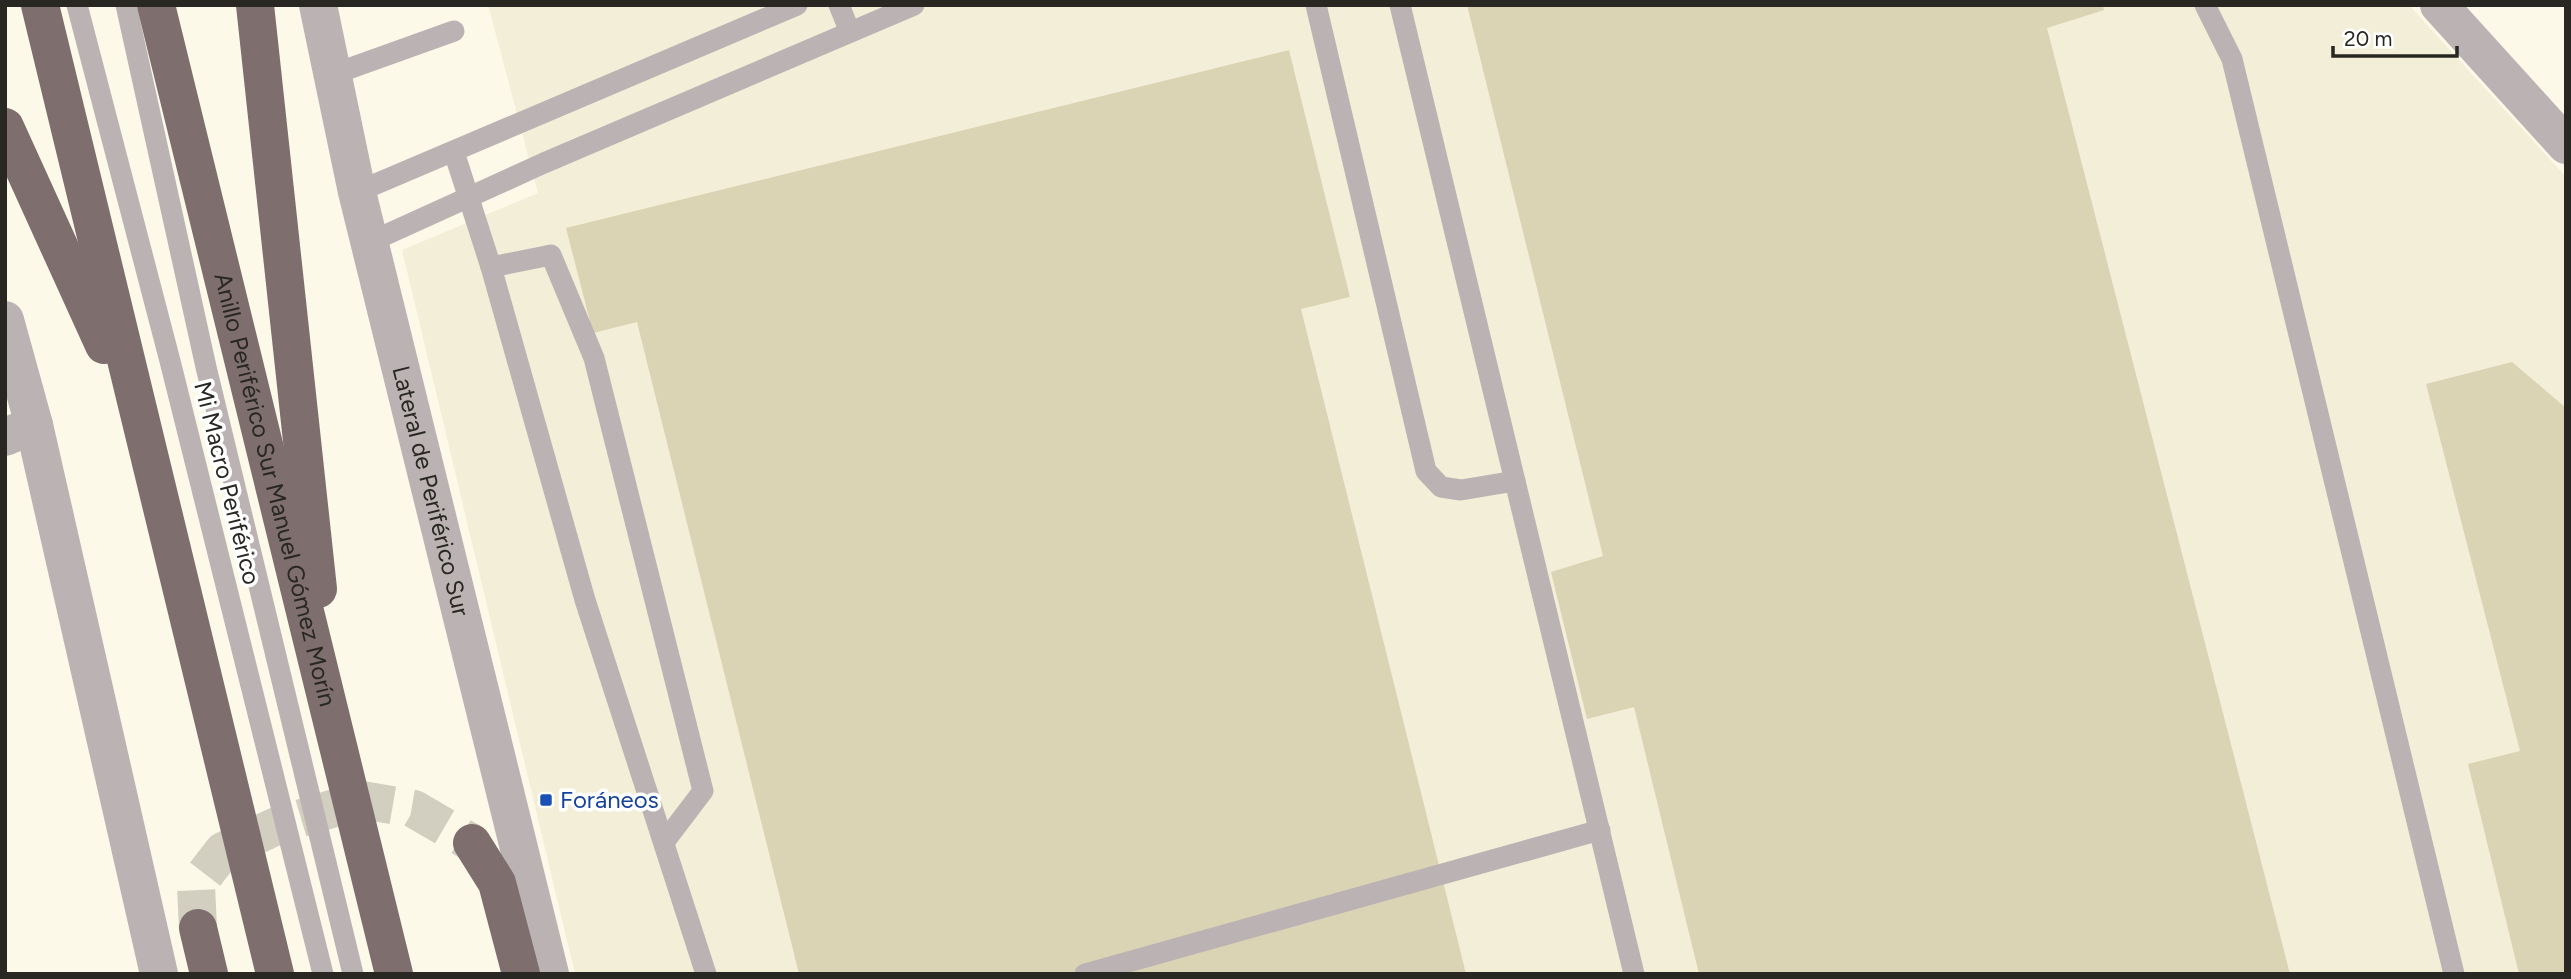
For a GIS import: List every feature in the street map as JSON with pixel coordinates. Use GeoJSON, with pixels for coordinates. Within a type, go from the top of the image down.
{"type":"FeatureCollection","features":[{"type":"Feature","properties":{"kind":"highway"},"geometry":{"type":"LineString","coordinates":[[40,5],[275,974]]}},
{"type":"Feature","properties":{"kind":"highway","name":"Anillo Periférico Sur Manuel Gómez Morín"},"geometry":{"type":"LineString","coordinates":[[156,5],[335,744],[394,974]]}},
{"type":"Feature","properties":{"kind":"highway"},"geometry":{"type":"LineString","coordinates":[[255,5],[335,744]]}},
{"type":"Feature","properties":{"kind":"highway"},"geometry":{"type":"LineString","coordinates":[[5,127],[141,428]]}},
{"type":"Feature","properties":{"kind":"highway"},"geometry":{"type":"LineString","coordinates":[[472,843],[496,883],[521,974]]}},
{"type":"Feature","properties":{"kind":"highway"},"geometry":{"type":"LineString","coordinates":[[198,928],[209,974]]}},
{"type":"Feature","properties":{"kind":"street","name":"Lateral de Periférico Sur"},"geometry":{"type":"LineString","coordinates":[[318,5],[357,192],[550,974]]}},
{"type":"Feature","properties":{"kind":"street"},"geometry":{"type":"LineString","coordinates":[[2439,5],[2566,145]]}},
{"type":"Feature","properties":{"kind":"street"},"geometry":{"type":"LineString","coordinates":[[5,320],[20,431],[159,974]]}},
{"type":"Feature","properties":{"kind":"lane","name":"Mi Macro Periférico"},"geometry":{"type":"LineString","coordinates":[[77,5],[170,361],[323,974]]}},
{"type":"Feature","properties":{"kind":"lane","name":"Mi Macro Periférico"},"geometry":{"type":"LineString","coordinates":[[126,5],[209,381],[354,974]]}},
{"type":"Feature","properties":{"kind":"lane"},"geometry":{"type":"LineString","coordinates":[[357,192],[797,5]]}},
{"type":"Feature","properties":{"kind":"lane"},"geometry":{"type":"LineString","coordinates":[[839,5],[850,32]]}},
{"type":"Feature","properties":{"kind":"lane"},"geometry":{"type":"LineString","coordinates":[[370,242],[914,5]]}},
{"type":"Feature","properties":{"kind":"lane"},"geometry":{"type":"LineString","coordinates":[[1316,5],[1426,471],[1441,487],[1461,490],[1515,481]]}},
{"type":"Feature","properties":{"kind":"lane"},"geometry":{"type":"LineString","coordinates":[[1400,5],[1634,974]]}},
{"type":"Feature","properties":{"kind":"lane"},"geometry":{"type":"LineString","coordinates":[[2205,5],[2232,59],[2454,974]]}},
{"type":"Feature","properties":{"kind":"lane"},"geometry":{"type":"LineString","coordinates":[[334,74],[454,31]]}},
{"type":"Feature","properties":{"kind":"lane"},"geometry":{"type":"LineString","coordinates":[[454,152],[491,267],[586,600],[706,974]]}},
{"type":"Feature","properties":{"kind":"lane"},"geometry":{"type":"LineString","coordinates":[[491,267],[551,255],[594,358],[703,791],[665,841]]}},
{"type":"Feature","properties":{"kind":"lane"},"geometry":{"type":"LineString","coordinates":[[1084,974],[1600,830]]}},
{"type":"Feature","properties":{"kind":"shaded area"},"geometry":{"type":"Polygon","coordinates":[[[488,5],[2409,5],[2566,177],[2566,974],[575,974],[402,250],[538,193],[488,5]]]}},
{"type":"Feature","properties":{"kind":"building"},"geometry":{"type":"Polygon","coordinates":[[[1467,5],[2103,5],[2104,10],[2047,28],[2290,974],[1699,974],[1634,707],[1587,719],[1551,572],[1603,556],[1467,5]]]}},
{"type":"Feature","properties":{"kind":"building"},"geometry":{"type":"Polygon","coordinates":[[[1289,50],[1350,297],[1301,309],[1466,974],[799,974],[637,322],[593,333],[566,228],[1289,50]]]}},
{"type":"Feature","properties":{"kind":"building"},"geometry":{"type":"Polygon","coordinates":[[[2512,362],[2566,408],[2566,974],[2519,974],[2468,764],[2520,751],[2426,384],[2512,362]]]}},
{"type":"Feature","properties":{"kind":"tunnel"},"geometry":{"type":"LineString","coordinates":[[198,928],[196,886],[223,851],[281,824],[362,800],[414,809],[472,843]]}},
{"type":"Feature","properties":{"kind":"place","name":"Foráneos"},"geometry":{"type":"Point","coordinates":[546,800]}}]}
